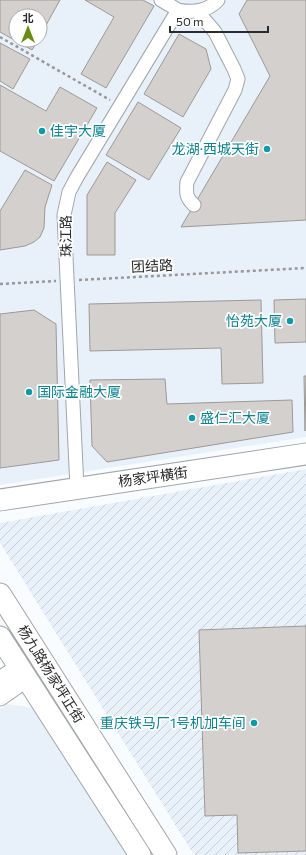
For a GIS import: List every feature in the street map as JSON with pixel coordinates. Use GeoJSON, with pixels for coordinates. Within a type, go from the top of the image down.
{"type":"FeatureCollection","features":[{"type":"Feature","properties":{"kind":"main road","name":"杨家坪横街"},"geometry":{"type":"LineString","coordinates":[[0,500],[306,454]]}},
{"type":"Feature","properties":{"kind":"main road","name":"杨九路杨家坪正街"},"geometry":{"type":"LineString","coordinates":[[0,594],[166,855]]}},
{"type":"Feature","properties":{"kind":"main road","name":"杨九路杨家坪正街"},"geometry":{"type":"LineString","coordinates":[[0,637],[140,855]]}},
{"type":"Feature","properties":{"kind":"street"},"geometry":{"type":"LineString","coordinates":[[161,0],[178,10],[197,11],[207,9],[218,0]]}},
{"type":"Feature","properties":{"kind":"street","name":"珠江路"},"geometry":{"type":"LineString","coordinates":[[77,488],[64,215],[70,192],[77,177],[178,10]]}},
{"type":"Feature","properties":{"kind":"street"},"geometry":{"type":"LineString","coordinates":[[194,205],[188,199],[186,192],[188,182],[235,90],[238,79],[215,32],[197,11]]}},
{"type":"Feature","properties":{"kind":"street"},"geometry":{"type":"LineString","coordinates":[[0,680],[23,672]]}},
{"type":"Feature","properties":{"kind":"street"},"geometry":{"type":"LineString","coordinates":[[0,698],[23,672]]}},
{"type":"Feature","properties":{"kind":"path"},"geometry":{"type":"LineString","coordinates":[[0,37],[121,106]]}},
{"type":"Feature","properties":{"kind":"path","name":"团结路"},"geometry":{"type":"LineString","coordinates":[[0,284],[306,268]]}},
{"type":"Feature","properties":{"kind":"shaded area"},"geometry":{"type":"Polygon","coordinates":[[[0,0],[306,0],[306,437],[0,485],[0,0]]]}},
{"type":"Feature","properties":{"kind":"shaded area"},"geometry":{"type":"Polygon","coordinates":[[[306,469],[306,855],[194,855],[0,543],[0,523],[306,469]]]}},
{"type":"Feature","properties":{"kind":"shaded area"},"geometry":{"type":"Polygon","coordinates":[[[7,704],[34,708],[128,855],[0,855],[0,709],[7,704]]]}},
{"type":"Feature","properties":{"kind":"building"},"geometry":{"type":"Polygon","coordinates":[[[0,0],[60,0],[48,22],[48,8],[8,8],[8,36],[0,32],[0,0]]]}},
{"type":"Feature","properties":{"kind":"building"},"geometry":{"type":"Polygon","coordinates":[[[85,0],[143,0],[154,6],[106,88],[81,74],[114,17],[85,0]]]}},
{"type":"Feature","properties":{"kind":"building","name":"龙湖·西城天街"},"geometry":{"type":"Polygon","coordinates":[[[247,0],[306,0],[306,220],[181,227],[270,76],[239,14],[247,0]]]}},
{"type":"Feature","properties":{"kind":"building"},"geometry":{"type":"Polygon","coordinates":[[[179,34],[206,49],[211,69],[183,117],[144,94],[179,34]]]}},
{"type":"Feature","properties":{"kind":"building"},"geometry":{"type":"Polygon","coordinates":[[[0,43],[30,59],[13,89],[0,81],[0,43]]]}},
{"type":"Feature","properties":{"kind":"building","name":"佳宇大厦"},"geometry":{"type":"Polygon","coordinates":[[[0,85],[46,111],[60,87],[97,108],[54,181],[0,151],[0,85]]]}},
{"type":"Feature","properties":{"kind":"building"},"geometry":{"type":"Polygon","coordinates":[[[138,102],[181,128],[149,180],[106,155],[138,102]]]}},
{"type":"Feature","properties":{"kind":"building"},"geometry":{"type":"Polygon","coordinates":[[[107,162],[136,180],[115,213],[115,255],[87,255],[87,195],[107,162]]]}},
{"type":"Feature","properties":{"kind":"building"},"geometry":{"type":"Polygon","coordinates":[[[25,170],[52,185],[45,207],[44,228],[40,237],[34,242],[25,246],[0,250],[0,211],[25,170]]]}},
{"type":"Feature","properties":{"kind":"building","name":"怡苑大厦"},"geometry":{"type":"Polygon","coordinates":[[[306,299],[306,342],[275,343],[274,300],[306,299]]]}},
{"type":"Feature","properties":{"kind":"building"},"geometry":{"type":"Polygon","coordinates":[[[261,300],[263,383],[222,384],[221,348],[90,351],[89,304],[261,300]]]}},
{"type":"Feature","properties":{"kind":"building","name":"国际金融大厦"},"geometry":{"type":"Polygon","coordinates":[[[34,310],[56,324],[59,460],[0,468],[0,314],[34,310]]]}},
{"type":"Feature","properties":{"kind":"building"},"geometry":{"type":"Polygon","coordinates":[[[304,376],[306,376],[305,431],[304,376]]]}},
{"type":"Feature","properties":{"kind":"building","name":"盛仁汇大厦"},"geometry":{"type":"Polygon","coordinates":[[[165,379],[167,404],[292,400],[293,432],[107,462],[92,446],[90,380],[165,379]]]}},
{"type":"Feature","properties":{"kind":"building","name":"重庆铁马厂1号机加车间"},"geometry":{"type":"Polygon","coordinates":[[[306,626],[306,851],[238,853],[237,815],[205,816],[199,630],[306,626]]]}},
{"type":"Feature","properties":{"kind":"place","name":"佳宇大厦"},"geometry":{"type":"Point","coordinates":[42,131]}},
{"type":"Feature","properties":{"kind":"place","name":"龙湖·西城天街"},"geometry":{"type":"Point","coordinates":[267,149]}},
{"type":"Feature","properties":{"kind":"place","name":"怡苑大厦"},"geometry":{"type":"Point","coordinates":[290,321]}},
{"type":"Feature","properties":{"kind":"place","name":"国际金融大厦"},"geometry":{"type":"Point","coordinates":[29,392]}},
{"type":"Feature","properties":{"kind":"place","name":"盛仁汇大厦"},"geometry":{"type":"Point","coordinates":[192,418]}},
{"type":"Feature","properties":{"kind":"place","name":"重庆铁马厂1号机加车间"},"geometry":{"type":"Point","coordinates":[254,723]}}]}
